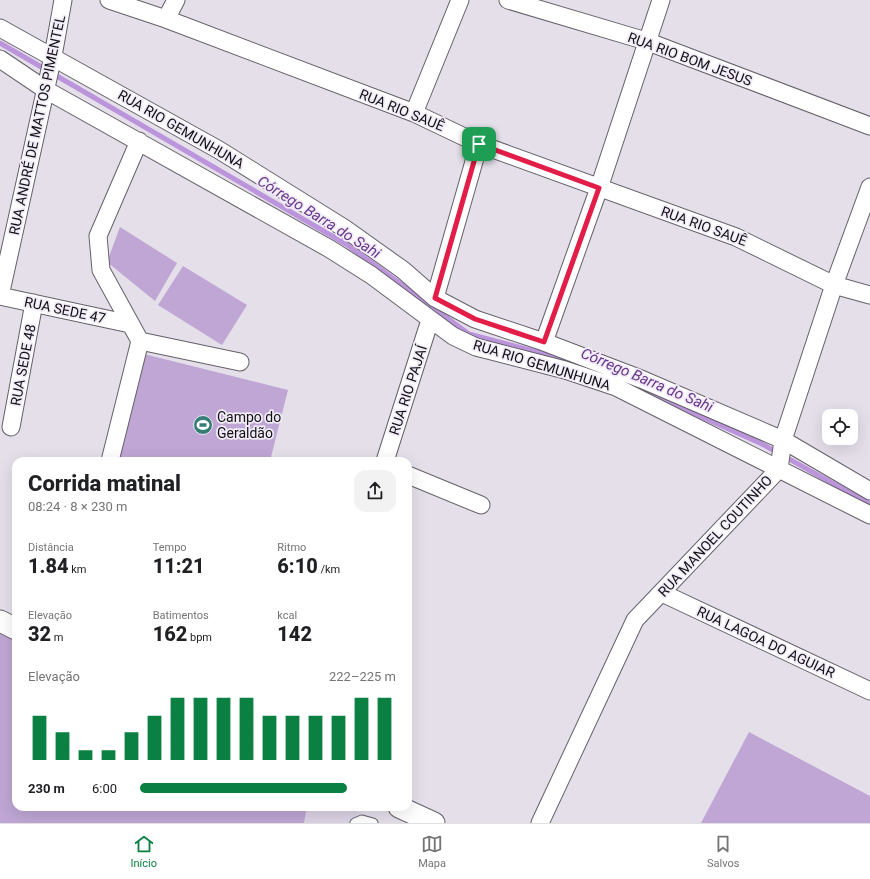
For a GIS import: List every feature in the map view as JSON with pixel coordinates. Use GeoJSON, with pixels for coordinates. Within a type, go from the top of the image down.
{"type":"FeatureCollection","features":[{"type":"Feature","properties":{"kind":"street","name":"RUA ANDRÉ DE MATTOS PIMENTEL"},"geometry":{"type":"LineString","coordinates":[[0,296],[46,90],[63,0]]}},
{"type":"Feature","properties":{"kind":"street","name":"RUA RIO SAUÊ"},"geometry":{"type":"LineString","coordinates":[[109,0],[414,113],[479,144],[736,237],[834,284],[870,295]]}},
{"type":"Feature","properties":{"kind":"street"},"geometry":{"type":"LineString","coordinates":[[166,20],[176,0]]}},
{"type":"Feature","properties":{"kind":"street"},"geometry":{"type":"LineString","coordinates":[[414,113],[460,0]]}},
{"type":"Feature","properties":{"kind":"street","name":"RUA RIO BOM JESUS"},"geometry":{"type":"LineString","coordinates":[[508,0],[646,41],[870,126]]}},
{"type":"Feature","properties":{"kind":"street"},"geometry":{"type":"LineString","coordinates":[[544,342],[599,188],[646,41],[661,0]]}},
{"type":"Feature","properties":{"kind":"street","name":"RUA RIO GEMUNHUNA"},"geometry":{"type":"LineString","coordinates":[[0,28],[53,56],[219,150],[344,228],[403,270],[435,298],[475,319],[544,342],[641,379],[783,440],[870,491]]}},
{"type":"Feature","properties":{"kind":"street","name":"RUA RIO GEMUNHUNA"},"geometry":{"type":"LineString","coordinates":[[0,59],[46,90],[330,249],[371,275],[453,336],[476,347],[565,370],[616,387],[870,515]]}},
{"type":"Feature","properties":{"kind":"street"},"geometry":{"type":"LineString","coordinates":[[139,141],[98,236],[101,270],[140,340],[240,362]]}},
{"type":"Feature","properties":{"kind":"street"},"geometry":{"type":"LineString","coordinates":[[435,298],[479,144]]}},
{"type":"Feature","properties":{"kind":"street","name":"RUA MANOEL COUTINHO"},"geometry":{"type":"LineString","coordinates":[[540,823],[635,620],[779,468],[783,440],[834,284],[870,187]]}},
{"type":"Feature","properties":{"kind":"street","name":"RUA SEDE 47"},"geometry":{"type":"LineString","coordinates":[[0,296],[130,324]]}},
{"type":"Feature","properties":{"kind":"street","name":"RUA SEDE 48"},"geometry":{"type":"LineString","coordinates":[[11,428],[34,303]]}},
{"type":"Feature","properties":{"kind":"street","name":"RUA RIO PAJAÍ"},"geometry":{"type":"LineString","coordinates":[[387,457],[430,320]]}},
{"type":"Feature","properties":{"kind":"street"},"geometry":{"type":"LineString","coordinates":[[111,457],[140,340]]}},
{"type":"Feature","properties":{"kind":"street"},"geometry":{"type":"LineString","coordinates":[[412,477],[481,505]]}},
{"type":"Feature","properties":{"kind":"street","name":"RUA LAGOA DO AGUIAR"},"geometry":{"type":"LineString","coordinates":[[662,592],[870,691]]}},
{"type":"Feature","properties":{"kind":"street"},"geometry":{"type":"LineString","coordinates":[[0,621],[12,627]]}},
{"type":"Feature","properties":{"kind":"street"},"geometry":{"type":"LineString","coordinates":[[408,811],[434,823]]}},
{"type":"Feature","properties":{"kind":"lane"},"geometry":{"type":"LineString","coordinates":[[355,823],[362,820],[372,823]]}},
{"type":"Feature","properties":{"kind":"shaded area"},"geometry":{"type":"Polygon","coordinates":[[[120,227],[177,263],[155,301],[107,262],[120,227]]]}},
{"type":"Feature","properties":{"kind":"shaded area"},"geometry":{"type":"Polygon","coordinates":[[[183,266],[247,305],[222,345],[158,305],[183,266]]]}},
{"type":"Feature","properties":{"kind":"shaded area","name":"Campo do Geraldão"},"geometry":{"type":"Polygon","coordinates":[[[144,354],[288,390],[271,457],[118,457],[144,354]]]}},
{"type":"Feature","properties":{"kind":"shaded area"},"geometry":{"type":"Polygon","coordinates":[[[0,633],[12,638],[12,811],[306,811],[304,823],[0,823],[0,633]]]}},
{"type":"Feature","properties":{"kind":"shaded area"},"geometry":{"type":"Polygon","coordinates":[[[749,732],[870,796],[870,823],[701,823],[749,732]]]}},
{"type":"Feature","properties":{"kind":"shaded area"},"geometry":{"type":"Polygon","coordinates":[[[306,811],[356,811],[381,823],[304,823],[306,811]]]}},
{"type":"Feature","properties":{"kind":"waterway","name":"Córrego Barra do Sahi"},"geometry":{"type":"LineString","coordinates":[[0,43],[346,244],[469,334],[572,361]]}},
{"type":"Feature","properties":{"kind":"waterway","name":"Córrego Barra do Sahi"},"geometry":{"type":"LineString","coordinates":[[626,383],[762,444],[870,504]]}},
{"type":"Feature","properties":{"kind":"place","name":"Campo do Geraldão"},"geometry":{"type":"Point","coordinates":[203,425]}},
{"type":"Feature","properties":{"kind":"route"},"geometry":{"type":"LineString","coordinates":[[479,144],[599,188],[544,342],[475,319],[435,298],[479,144]]}}]}
